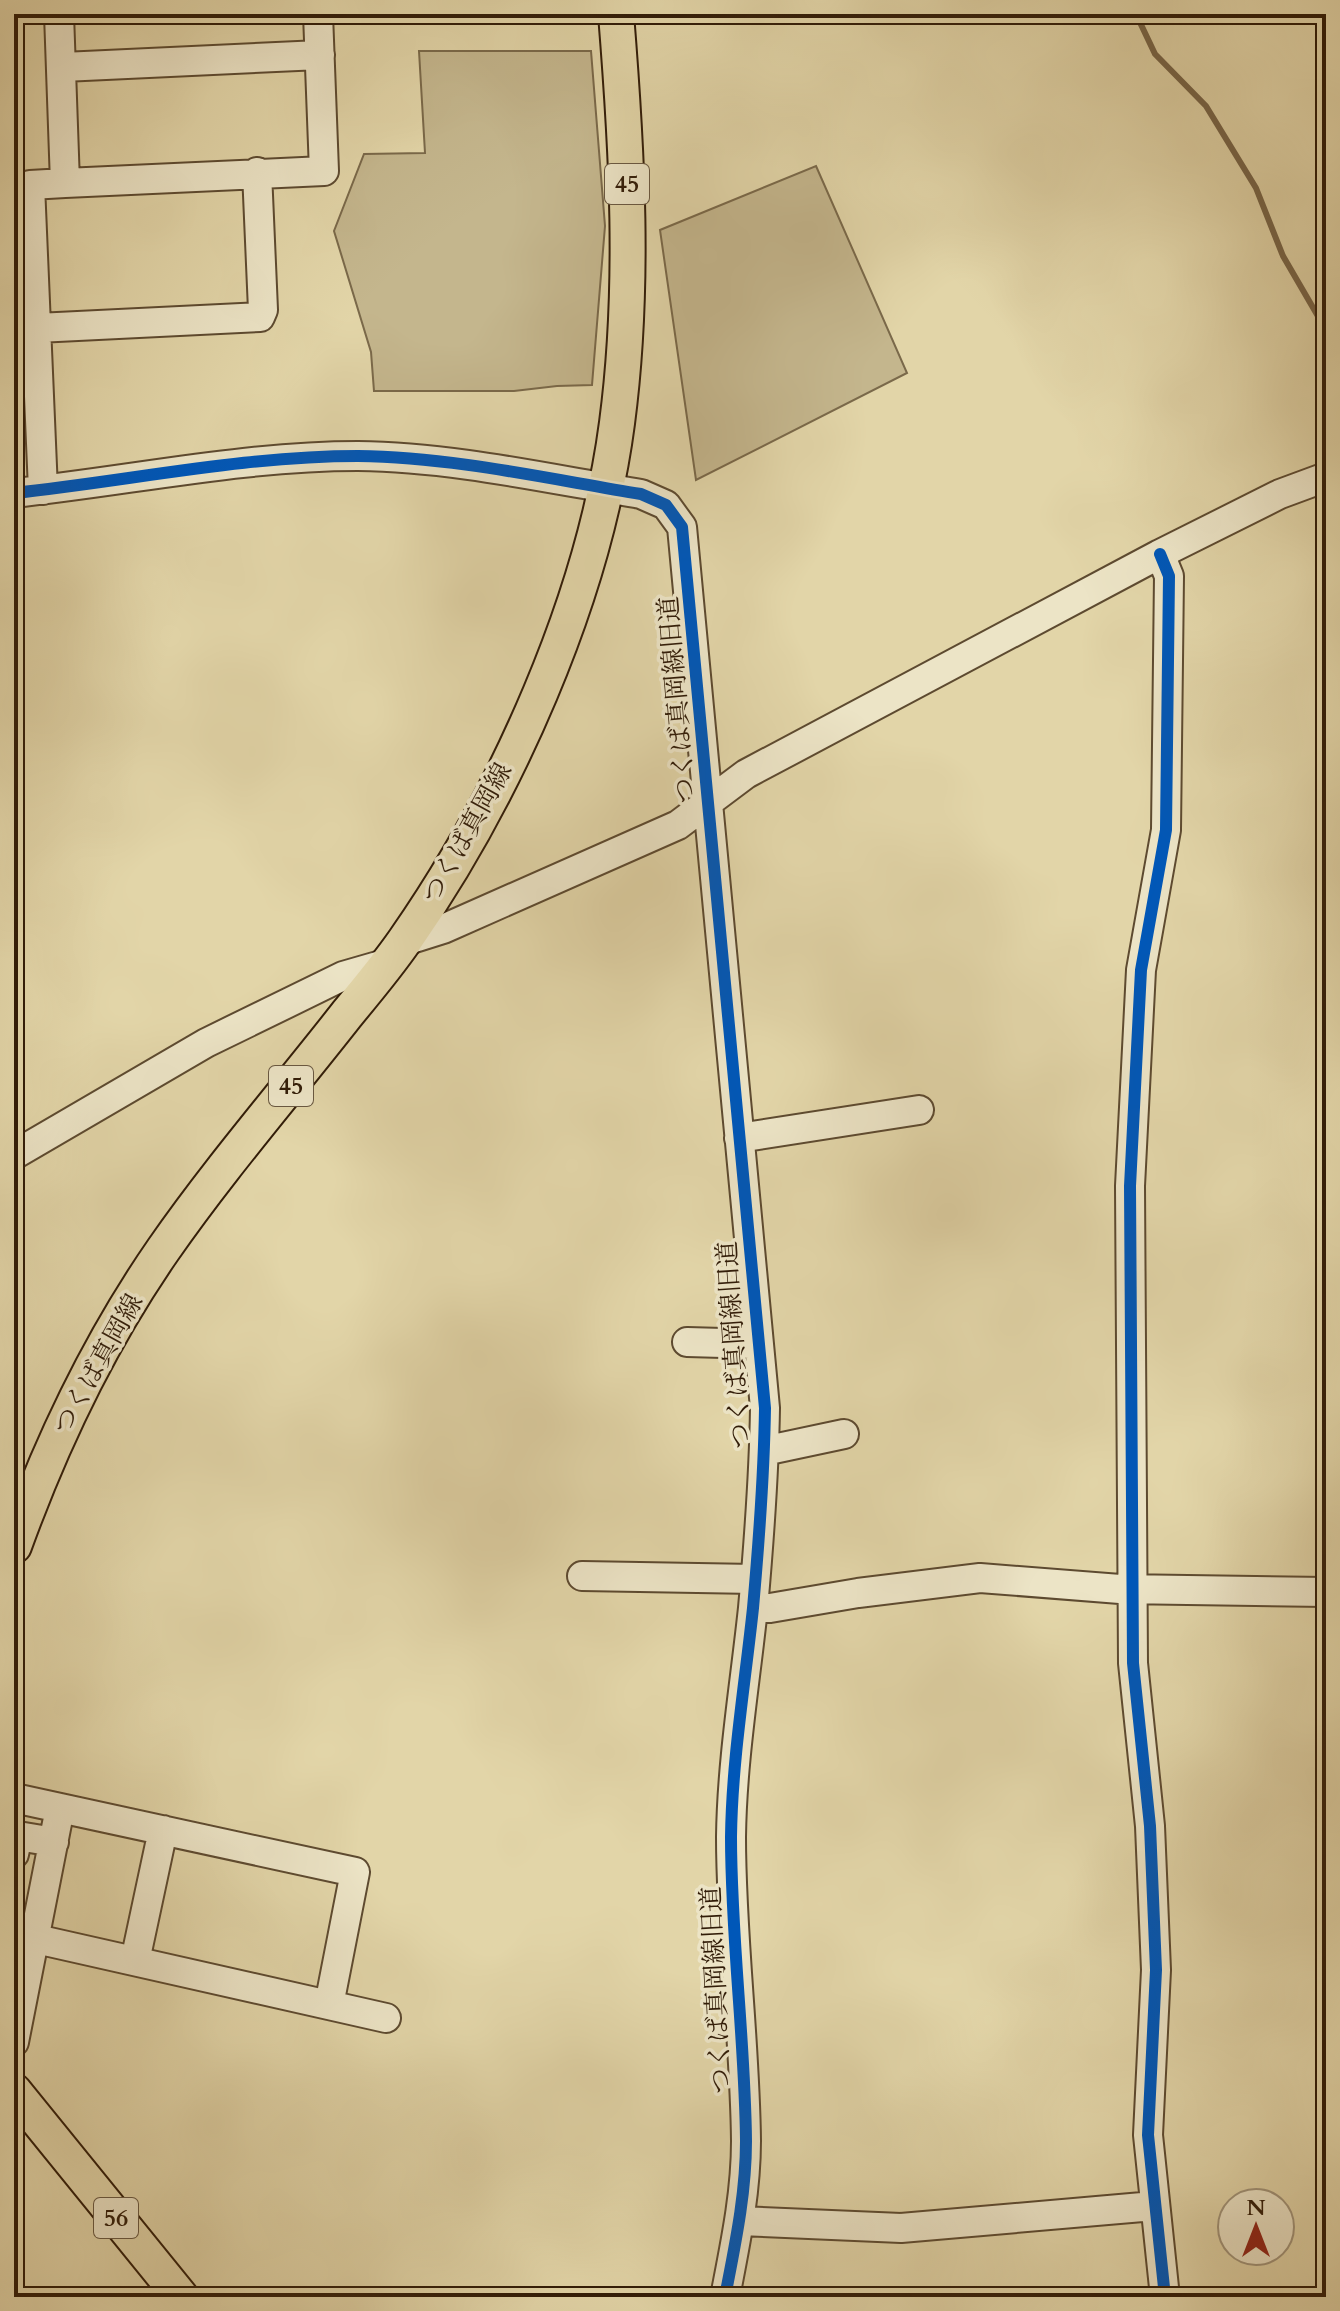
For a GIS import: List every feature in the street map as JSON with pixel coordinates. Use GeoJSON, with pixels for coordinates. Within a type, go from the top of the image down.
{"type":"FeatureCollection","features":[{"type":"Feature","properties":{"kind":"main road","name":"つくば真岡線"},"geometry":{"type":"LineString","coordinates":[[14,1546],[60,1431],[89,1370],[163,1250],[396,952],[452,867],[523,734],[548,676],[574,601],[606,488],[617,422],[628,291],[626,155],[616,14]]}},
{"type":"Feature","properties":{"kind":"main road","name":"56"},"geometry":{"type":"LineString","coordinates":[[14,2091],[181,2297]]}},
{"type":"Feature","properties":{"kind":"street"},"geometry":{"type":"LineString","coordinates":[[59,14],[65,183]]}},
{"type":"Feature","properties":{"kind":"street"},"geometry":{"type":"LineString","coordinates":[[43,490],[30,185],[324,171],[318,14]]}},
{"type":"Feature","properties":{"kind":"street"},"geometry":{"type":"LineString","coordinates":[[63,67],[320,55]]}},
{"type":"Feature","properties":{"kind":"street"},"geometry":{"type":"LineString","coordinates":[[37,328],[260,317],[263,310],[257,172]]}},
{"type":"Feature","properties":{"kind":"street","name":"つくば真岡線旧道"},"geometry":{"type":"LineString","coordinates":[[14,493],[285,459],[360,456],[464,466],[641,494],[660,501],[671,510],[682,527],[765,1408],[753,1608],[733,1777],[731,1839],[746,2141],[740,2221],[725,2297]]}},
{"type":"Feature","properties":{"kind":"street"},"geometry":{"type":"LineString","coordinates":[[14,1155],[206,1043],[443,929],[678,825],[746,774],[1160,554],[1280,494],[1326,477]]}},
{"type":"Feature","properties":{"kind":"street"},"geometry":{"type":"LineString","coordinates":[[1160,554],[1169,576],[1166,830],[1141,970],[1130,1186],[1133,1663],[1150,1826],[1156,1970],[1148,2135],[1165,2297]]}},
{"type":"Feature","properties":{"kind":"street"},"geometry":{"type":"LineString","coordinates":[[739,1138],[919,1110]]}},
{"type":"Feature","properties":{"kind":"street"},"geometry":{"type":"LineString","coordinates":[[687,1342],[759,1344]]}},
{"type":"Feature","properties":{"kind":"street"},"geometry":{"type":"LineString","coordinates":[[764,1451],[844,1434]]}},
{"type":"Feature","properties":{"kind":"street"},"geometry":{"type":"LineString","coordinates":[[582,1576],[755,1579]]}},
{"type":"Feature","properties":{"kind":"street"},"geometry":{"type":"LineString","coordinates":[[753,1608],[980,1578],[1132,1589],[1326,1592]]}},
{"type":"Feature","properties":{"kind":"street"},"geometry":{"type":"LineString","coordinates":[[14,1798],[355,1872],[329,2005]]}},
{"type":"Feature","properties":{"kind":"street"},"geometry":{"type":"LineString","coordinates":[[14,2042],[24,1936],[54,1842],[60,1808]]}},
{"type":"Feature","properties":{"kind":"street"},"geometry":{"type":"LineString","coordinates":[[135,1961],[163,1830]]}},
{"type":"Feature","properties":{"kind":"street"},"geometry":{"type":"LineString","coordinates":[[14,1854],[18,1836],[54,1842]]}},
{"type":"Feature","properties":{"kind":"street"},"geometry":{"type":"LineString","coordinates":[[24,1936],[386,2018]]}},
{"type":"Feature","properties":{"kind":"street"},"geometry":{"type":"LineString","coordinates":[[740,2221],[901,2228],[1154,2206]]}},
{"type":"Feature","properties":{"kind":"shaded area"},"geometry":{"type":"Polygon","coordinates":[[[419,51],[591,51],[605,226],[592,385],[514,391],[374,391],[371,352],[334,231],[364,154],[425,153],[419,51]]]}},
{"type":"Feature","properties":{"kind":"shaded area"},"geometry":{"type":"Polygon","coordinates":[[[816,166],[907,373],[696,480],[660,230],[816,166]]]}},
{"type":"Feature","properties":{"kind":"waterway"},"geometry":{"type":"LineString","coordinates":[[1136,14],[1155,54],[1206,106],[1256,188],[1283,256],[1326,330]]}},
{"type":"Feature","properties":{"kind":"cycle path"},"geometry":{"type":"LineString","coordinates":[[14,493],[272,460],[394,457],[501,470],[641,494],[666,505],[682,527],[765,1408],[755,1583],[732,1808],[733,1913],[746,2161],[725,2297]]}},
{"type":"Feature","properties":{"kind":"cycle path"},"geometry":{"type":"LineString","coordinates":[[1160,554],[1169,576],[1166,830],[1141,970],[1130,1186],[1133,1663],[1150,1826],[1156,1970],[1148,2135],[1165,2297]]}}]}
